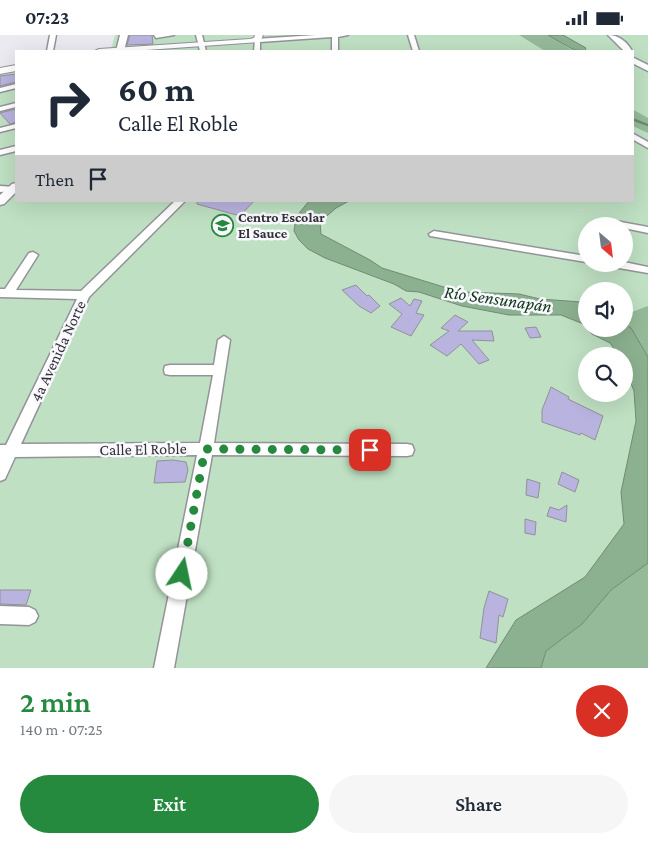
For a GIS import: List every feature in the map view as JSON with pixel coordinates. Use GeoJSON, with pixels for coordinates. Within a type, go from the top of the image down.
{"type":"FeatureCollection","features":[{"type":"Feature","properties":{"kind":"main road"},"geometry":{"type":"LineString","coordinates":[[120,50],[202,48],[258,38]]}},
{"type":"Feature","properties":{"kind":"main road"},"geometry":{"type":"LineString","coordinates":[[0,71],[15,68]]}},
{"type":"Feature","properties":{"kind":"street"},"geometry":{"type":"LineString","coordinates":[[50,50],[53,35]]}},
{"type":"Feature","properties":{"kind":"street"},"geometry":{"type":"LineString","coordinates":[[120,50],[124,35]]}},
{"type":"Feature","properties":{"kind":"street"},"geometry":{"type":"LineString","coordinates":[[156,36],[171,35]]}},
{"type":"Feature","properties":{"kind":"street"},"geometry":{"type":"LineString","coordinates":[[199,35],[202,48]]}},
{"type":"Feature","properties":{"kind":"street"},"geometry":{"type":"LineString","coordinates":[[258,38],[345,35]]}},
{"type":"Feature","properties":{"kind":"street"},"geometry":{"type":"LineString","coordinates":[[411,35],[416,50]]}},
{"type":"Feature","properties":{"kind":"street"},"geometry":{"type":"LineString","coordinates":[[612,35],[627,50]]}},
{"type":"Feature","properties":{"kind":"street"},"geometry":{"type":"LineString","coordinates":[[331,36],[335,50]]}},
{"type":"Feature","properties":{"kind":"street"},"geometry":{"type":"LineString","coordinates":[[634,60],[648,69]]}},
{"type":"Feature","properties":{"kind":"street"},"geometry":{"type":"LineString","coordinates":[[0,89],[15,86]]}},
{"type":"Feature","properties":{"kind":"street"},"geometry":{"type":"LineString","coordinates":[[0,109],[15,105]]}},
{"type":"Feature","properties":{"kind":"street"},"geometry":{"type":"LineString","coordinates":[[0,131],[15,126]]}},
{"type":"Feature","properties":{"kind":"street"},"geometry":{"type":"LineString","coordinates":[[634,136],[648,146]]}},
{"type":"Feature","properties":{"kind":"street"},"geometry":{"type":"LineString","coordinates":[[0,154],[15,148]]}},
{"type":"Feature","properties":{"kind":"street","name":"4a Avenida Norte"},"geometry":{"type":"LineString","coordinates":[[0,474],[5,451],[84,295],[180,202]]}},
{"type":"Feature","properties":{"kind":"street"},"geometry":{"type":"LineString","coordinates":[[633,227],[648,230]]}},
{"type":"Feature","properties":{"kind":"street"},"geometry":{"type":"LineString","coordinates":[[434,234],[578,258]]}},
{"type":"Feature","properties":{"kind":"street"},"geometry":{"type":"LineString","coordinates":[[4,293],[33,255]]}},
{"type":"Feature","properties":{"kind":"street"},"geometry":{"type":"LineString","coordinates":[[633,268],[648,270]]}},
{"type":"Feature","properties":{"kind":"street"},"geometry":{"type":"LineString","coordinates":[[4,293],[84,295]]}},
{"type":"Feature","properties":{"kind":"street"},"geometry":{"type":"LineString","coordinates":[[164,668],[224,340]]}},
{"type":"Feature","properties":{"kind":"street"},"geometry":{"type":"LineString","coordinates":[[170,370],[220,370]]}},
{"type":"Feature","properties":{"kind":"street","name":"Calle El Roble"},"geometry":{"type":"LineString","coordinates":[[5,451],[205,449],[407,451]]}},
{"type":"Feature","properties":{"kind":"street"},"geometry":{"type":"LineString","coordinates":[[0,615],[30,616]]}},
{"type":"Feature","properties":{"kind":"shaded area"},"geometry":{"type":"Polygon","coordinates":[[[115,35],[648,35],[648,668],[0,668],[0,73],[15,69],[15,202],[634,202],[634,50],[106,50],[111,49],[115,35]]]}},
{"type":"Feature","properties":{"kind":"shaded area"},"geometry":{"type":"Polygon","coordinates":[[[519,35],[549,35],[572,50],[543,50],[519,35]]]}},
{"type":"Feature","properties":{"kind":"shaded area"},"geometry":{"type":"Polygon","coordinates":[[[634,110],[648,118],[648,133],[634,126],[634,110]]]}},
{"type":"Feature","properties":{"kind":"shaded area"},"geometry":{"type":"Polygon","coordinates":[[[648,306],[648,358],[633,332],[633,312],[648,306]]]}},
{"type":"Feature","properties":{"kind":"shaded area"},"geometry":{"type":"Polygon","coordinates":[[[648,563],[648,668],[541,668],[546,651],[582,624],[611,590],[648,563]]]}},
{"type":"Feature","properties":{"kind":"water"},"geometry":{"type":"Polygon","coordinates":[[[548,35],[563,35],[586,48],[585,50],[574,50],[548,35]]]}},
{"type":"Feature","properties":{"kind":"water","name":"Río Sensunapán"},"geometry":{"type":"Polygon","coordinates":[[[308,202],[347,202],[336,208],[320,222],[321,234],[382,268],[464,292],[519,294],[540,299],[578,302],[578,322],[561,315],[509,315],[462,306],[419,292],[406,291],[394,284],[325,258],[308,249],[299,240],[294,231],[296,217],[308,202]]]}},
{"type":"Feature","properties":{"kind":"water"},"geometry":{"type":"Polygon","coordinates":[[[633,331],[648,357],[648,563],[611,590],[582,624],[546,651],[541,668],[486,668],[516,620],[585,577],[624,524],[621,492],[636,421],[633,388],[633,347],[613,347],[610,343],[598,337],[633,337],[633,331]]]}},
{"type":"Feature","properties":{"kind":"building"},"geometry":{"type":"Polygon","coordinates":[[[130,35],[152,35],[153,44],[127,45],[130,35]]]}},
{"type":"Feature","properties":{"kind":"building"},"geometry":{"type":"Polygon","coordinates":[[[15,74],[15,82],[0,86],[0,76],[15,74]]]}},
{"type":"Feature","properties":{"kind":"building"},"geometry":{"type":"Polygon","coordinates":[[[15,109],[15,122],[10,124],[0,113],[15,109]]]}},
{"type":"Feature","properties":{"kind":"building"},"geometry":{"type":"Polygon","coordinates":[[[197,202],[253,202],[240,216],[197,204],[197,202]]]}},
{"type":"Feature","properties":{"kind":"building"},"geometry":{"type":"Polygon","coordinates":[[[356,285],[380,306],[371,313],[359,306],[342,290],[356,285]]]}},
{"type":"Feature","properties":{"kind":"building"},"geometry":{"type":"Polygon","coordinates":[[[401,298],[410,306],[414,299],[422,301],[416,313],[424,315],[411,336],[391,327],[402,314],[389,304],[401,298]]]}},
{"type":"Feature","properties":{"kind":"building"},"geometry":{"type":"Polygon","coordinates":[[[455,315],[468,322],[458,331],[492,331],[494,341],[472,340],[489,360],[479,364],[461,344],[447,356],[430,345],[449,331],[441,328],[455,315]]]}},
{"type":"Feature","properties":{"kind":"building"},"geometry":{"type":"Polygon","coordinates":[[[536,327],[541,337],[530,338],[525,328],[536,327]]]}},
{"type":"Feature","properties":{"kind":"building"},"geometry":{"type":"Polygon","coordinates":[[[551,387],[569,397],[568,399],[603,416],[595,440],[581,433],[580,435],[542,422],[542,410],[551,387]]]}},
{"type":"Feature","properties":{"kind":"building"},"geometry":{"type":"Polygon","coordinates":[[[173,460],[186,462],[188,470],[185,482],[154,483],[157,461],[173,460]]]}},
{"type":"Feature","properties":{"kind":"building"},"geometry":{"type":"Polygon","coordinates":[[[562,472],[579,480],[575,492],[558,484],[562,472]]]}},
{"type":"Feature","properties":{"kind":"building"},"geometry":{"type":"Polygon","coordinates":[[[527,479],[540,483],[538,498],[526,495],[527,479]]]}},
{"type":"Feature","properties":{"kind":"building"},"geometry":{"type":"Polygon","coordinates":[[[567,505],[566,522],[547,516],[550,507],[559,510],[567,505]]]}},
{"type":"Feature","properties":{"kind":"building"},"geometry":{"type":"Polygon","coordinates":[[[525,519],[536,522],[535,535],[525,533],[525,519]]]}},
{"type":"Feature","properties":{"kind":"building"},"geometry":{"type":"Polygon","coordinates":[[[0,590],[31,590],[26,605],[0,604],[0,590]]]}},
{"type":"Feature","properties":{"kind":"building"},"geometry":{"type":"Polygon","coordinates":[[[489,591],[508,599],[503,617],[499,615],[496,643],[480,638],[484,608],[489,591]]]}},
{"type":"Feature","properties":{"kind":"waterway"},"geometry":{"type":"LineString","coordinates":[[634,120],[648,125]]}},
{"type":"Feature","properties":{"kind":"place","name":"Centro Escolar El Sauce"},"geometry":{"type":"Point","coordinates":[222,225]}},
{"type":"Feature","properties":{"kind":"route"},"geometry":{"type":"LineString","coordinates":[[182,574],[205,449],[370,450]]}}]}
